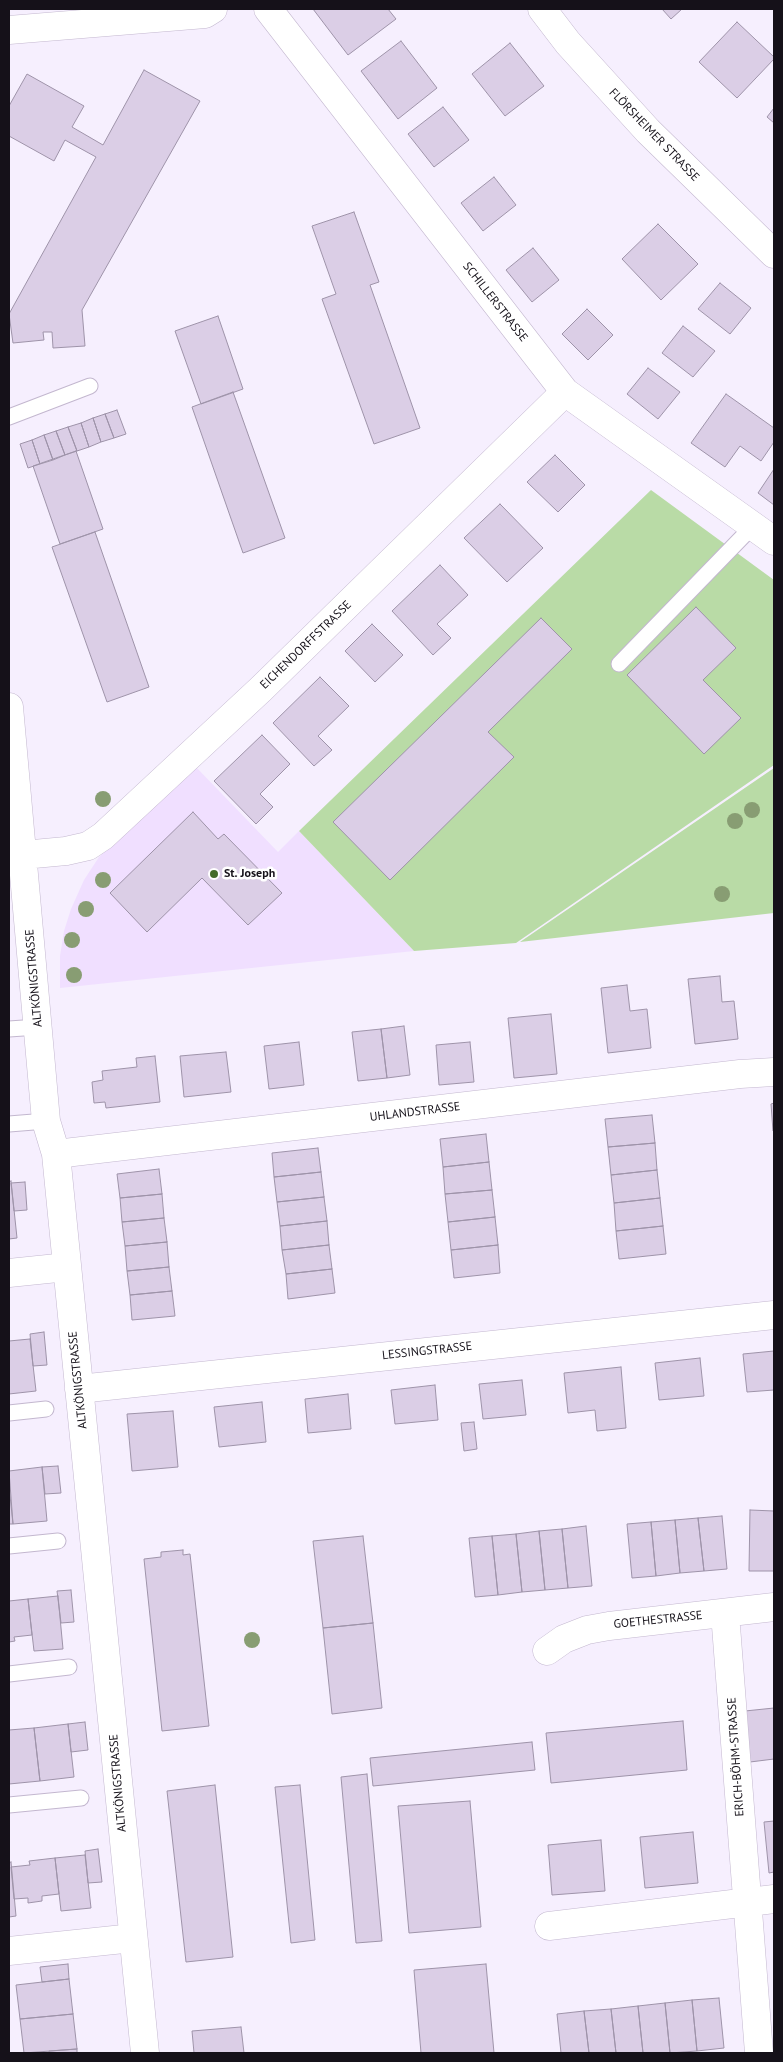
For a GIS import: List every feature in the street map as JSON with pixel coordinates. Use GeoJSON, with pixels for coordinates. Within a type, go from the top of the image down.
{"type":"FeatureCollection","features":[{"type":"Feature","properties":{"kind":"street"},"geometry":{"type":"LineString","coordinates":[[9,30],[205,14],[213,9]]}},
{"type":"Feature","properties":{"kind":"street","name":"SCHILLERSTRASSE"},"geometry":{"type":"LineString","coordinates":[[268,9],[565,392],[764,534]]}},
{"type":"Feature","properties":{"kind":"street","name":"FLÖRSHEIMER STRASSE"},"geometry":{"type":"LineString","coordinates":[[542,9],[568,43],[648,132],[774,254]]}},
{"type":"Feature","properties":{"kind":"street","name":"EICHENDORFFSTRASSE"},"geometry":{"type":"LineString","coordinates":[[18,847],[66,851],[88,846],[103,836],[261,689],[565,392]]}},
{"type":"Feature","properties":{"kind":"street","name":"ALTKÖNIGSTRASSE"},"geometry":{"type":"LineString","coordinates":[[9,707],[18,847],[38,1027],[46,1121],[56,1154],[144,2053]]}},
{"type":"Feature","properties":{"kind":"street","name":"UHLANDSTRASSE"},"geometry":{"type":"LineString","coordinates":[[56,1154],[740,1074],[774,1072]]}},
{"type":"Feature","properties":{"kind":"street"},"geometry":{"type":"LineString","coordinates":[[9,1273],[67,1267]]}},
{"type":"Feature","properties":{"kind":"street","name":"LESSINGSTRASSE"},"geometry":{"type":"LineString","coordinates":[[79,1389],[774,1315]]}},
{"type":"Feature","properties":{"kind":"street","name":"GOETHESTRASSE"},"geometry":{"type":"LineString","coordinates":[[546,1651],[564,1639],[587,1630],[774,1608]]}},
{"type":"Feature","properties":{"kind":"street","name":"ERICH-BÖHM-STRASSE"},"geometry":{"type":"LineString","coordinates":[[725,1613],[759,2053]]}},
{"type":"Feature","properties":{"kind":"street"},"geometry":{"type":"LineString","coordinates":[[549,1926],[774,1899]]}},
{"type":"Feature","properties":{"kind":"street"},"geometry":{"type":"LineString","coordinates":[[9,1951],[132,1938]]}},
{"type":"Feature","properties":{"kind":"lane"},"geometry":{"type":"LineString","coordinates":[[9,417],[90,386]]}},
{"type":"Feature","properties":{"kind":"lane"},"geometry":{"type":"LineString","coordinates":[[619,664],[764,534]]}},
{"type":"Feature","properties":{"kind":"lane"},"geometry":{"type":"LineString","coordinates":[[9,1029],[38,1027]]}},
{"type":"Feature","properties":{"kind":"lane"},"geometry":{"type":"LineString","coordinates":[[9,1124],[46,1121]]}},
{"type":"Feature","properties":{"kind":"lane"},"geometry":{"type":"LineString","coordinates":[[9,1413],[46,1409]]}},
{"type":"Feature","properties":{"kind":"lane"},"geometry":{"type":"LineString","coordinates":[[9,1546],[58,1541]]}},
{"type":"Feature","properties":{"kind":"lane"},"geometry":{"type":"LineString","coordinates":[[9,1674],[69,1667]]}},
{"type":"Feature","properties":{"kind":"lane"},"geometry":{"type":"LineString","coordinates":[[9,1805],[81,1798]]}},
{"type":"Feature","properties":{"kind":"shaded area","name":"St. Joseph"},"geometry":{"type":"Polygon","coordinates":[[[194,765],[278,852],[299,831],[414,951],[60,988],[60,956],[64,931],[71,909],[84,880],[99,857],[194,765]]]}},
{"type":"Feature","properties":{"kind":"green space"},"geometry":{"type":"Polygon","coordinates":[[[651,490],[774,580],[774,765],[516,943],[414,951],[299,831],[651,490]]]}},
{"type":"Feature","properties":{"kind":"green space"},"geometry":{"type":"Polygon","coordinates":[[[774,768],[774,913],[520,942],[774,768]]]}},
{"type":"Feature","properties":{"kind":"building"},"geometry":{"type":"Polygon","coordinates":[[[313,9],[388,9],[396,19],[348,55],[313,9]]]}},
{"type":"Feature","properties":{"kind":"building"},"geometry":{"type":"Polygon","coordinates":[[[662,9],[682,9],[671,19],[662,9]]]}},
{"type":"Feature","properties":{"kind":"building"},"geometry":{"type":"Polygon","coordinates":[[[737,22],[774,59],[737,98],[699,62],[737,22]]]}},
{"type":"Feature","properties":{"kind":"building"},"geometry":{"type":"Polygon","coordinates":[[[401,41],[437,88],[398,119],[361,71],[401,41]]]}},
{"type":"Feature","properties":{"kind":"building"},"geometry":{"type":"Polygon","coordinates":[[[510,43],[544,86],[505,116],[472,74],[510,43]]]}},
{"type":"Feature","properties":{"kind":"building"},"geometry":{"type":"Polygon","coordinates":[[[144,70],[200,101],[82,310],[85,346],[53,348],[52,332],[43,332],[44,340],[13,343],[9,314],[96,157],[65,140],[54,161],[9,136],[9,106],[27,74],[84,106],[72,127],[103,145],[144,70]]]}},
{"type":"Feature","properties":{"kind":"building"},"geometry":{"type":"Polygon","coordinates":[[[443,107],[469,140],[434,167],[408,134],[443,107]]]}},
{"type":"Feature","properties":{"kind":"building"},"geometry":{"type":"Polygon","coordinates":[[[774,108],[774,123],[767,117],[774,108]]]}},
{"type":"Feature","properties":{"kind":"building"},"geometry":{"type":"Polygon","coordinates":[[[494,177],[516,205],[483,231],[461,203],[494,177]]]}},
{"type":"Feature","properties":{"kind":"building"},"geometry":{"type":"Polygon","coordinates":[[[354,212],[379,282],[370,285],[420,428],[374,444],[322,299],[336,294],[312,226],[354,212]]]}},
{"type":"Feature","properties":{"kind":"building"},"geometry":{"type":"Polygon","coordinates":[[[658,224],[698,264],[661,300],[622,259],[658,224]]]}},
{"type":"Feature","properties":{"kind":"building"},"geometry":{"type":"Polygon","coordinates":[[[533,248],[559,280],[532,302],[506,270],[533,248]]]}},
{"type":"Feature","properties":{"kind":"building"},"geometry":{"type":"Polygon","coordinates":[[[720,283],[751,308],[730,334],[698,309],[720,283]]]}},
{"type":"Feature","properties":{"kind":"building"},"geometry":{"type":"Polygon","coordinates":[[[587,309],[613,335],[588,360],[562,334],[587,309]]]}},
{"type":"Feature","properties":{"kind":"building"},"geometry":{"type":"Polygon","coordinates":[[[218,316],[243,389],[201,404],[175,331],[218,316]]]}},
{"type":"Feature","properties":{"kind":"building"},"geometry":{"type":"Polygon","coordinates":[[[683,326],[715,351],[693,377],[662,353],[683,326]]]}},
{"type":"Feature","properties":{"kind":"building"},"geometry":{"type":"Polygon","coordinates":[[[648,368],[680,392],[658,419],[627,394],[648,368]]]}},
{"type":"Feature","properties":{"kind":"building"},"geometry":{"type":"Polygon","coordinates":[[[233,392],[285,538],[243,553],[192,407],[233,392]]]}},
{"type":"Feature","properties":{"kind":"building"},"geometry":{"type":"Polygon","coordinates":[[[726,394],[774,428],[774,442],[761,461],[740,446],[725,467],[691,443],[726,394]]]}},
{"type":"Feature","properties":{"kind":"building"},"geometry":{"type":"Polygon","coordinates":[[[117,410],[126,434],[114,438],[105,414],[117,410]]]}},
{"type":"Feature","properties":{"kind":"building"},"geometry":{"type":"Polygon","coordinates":[[[105,414],[114,438],[101,442],[93,418],[105,414]]]}},
{"type":"Feature","properties":{"kind":"building"},"geometry":{"type":"Polygon","coordinates":[[[93,418],[101,442],[89,447],[81,423],[93,418]]]}},
{"type":"Feature","properties":{"kind":"building"},"geometry":{"type":"Polygon","coordinates":[[[81,423],[89,447],[77,451],[68,427],[81,423]]]}},
{"type":"Feature","properties":{"kind":"building"},"geometry":{"type":"Polygon","coordinates":[[[68,427],[77,451],[65,455],[56,431],[68,427]]]}},
{"type":"Feature","properties":{"kind":"building"},"geometry":{"type":"Polygon","coordinates":[[[56,431],[65,455],[53,460],[44,435],[56,431]]]}},
{"type":"Feature","properties":{"kind":"building"},"geometry":{"type":"Polygon","coordinates":[[[44,435],[53,460],[40,464],[32,440],[44,435]]]}},
{"type":"Feature","properties":{"kind":"building"},"geometry":{"type":"Polygon","coordinates":[[[32,440],[40,464],[28,468],[20,444],[32,440]]]}},
{"type":"Feature","properties":{"kind":"building"},"geometry":{"type":"Polygon","coordinates":[[[76,451],[103,529],[60,544],[33,466],[76,451]]]}},
{"type":"Feature","properties":{"kind":"building"},"geometry":{"type":"Polygon","coordinates":[[[555,455],[585,485],[558,512],[527,482],[555,455]]]}},
{"type":"Feature","properties":{"kind":"building"},"geometry":{"type":"Polygon","coordinates":[[[774,469],[774,505],[758,493],[774,469]]]}},
{"type":"Feature","properties":{"kind":"building"},"geometry":{"type":"Polygon","coordinates":[[[500,504],[543,548],[507,582],[464,538],[500,504]]]}},
{"type":"Feature","properties":{"kind":"building"},"geometry":{"type":"Polygon","coordinates":[[[95,532],[149,687],[107,702],[52,547],[95,532]]]}},
{"type":"Feature","properties":{"kind":"building"},"geometry":{"type":"Polygon","coordinates":[[[440,565],[468,595],[437,624],[451,638],[433,655],[392,611],[440,565]]]}},
{"type":"Feature","properties":{"kind":"building"},"geometry":{"type":"Polygon","coordinates":[[[696,607],[736,648],[703,680],[741,718],[704,754],[627,675],[696,607]]]}},
{"type":"Feature","properties":{"kind":"building"},"geometry":{"type":"Polygon","coordinates":[[[541,618],[572,649],[488,732],[514,757],[390,880],[333,822],[541,618]]]}},
{"type":"Feature","properties":{"kind":"building"},"geometry":{"type":"Polygon","coordinates":[[[372,624],[403,655],[375,682],[345,651],[372,624]]]}},
{"type":"Feature","properties":{"kind":"building"},"geometry":{"type":"Polygon","coordinates":[[[320,677],[349,706],[318,736],[332,750],[314,766],[273,723],[320,677]]]}},
{"type":"Feature","properties":{"kind":"building"},"geometry":{"type":"Polygon","coordinates":[[[262,735],[290,764],[260,794],[273,807],[256,824],[214,781],[262,735]]]}},
{"type":"Feature","properties":{"kind":"building"},"geometry":{"type":"Polygon","coordinates":[[[193,812],[218,839],[224,834],[282,893],[248,925],[202,878],[147,932],[110,893],[193,812]]]}},
{"type":"Feature","properties":{"kind":"building"},"geometry":{"type":"Polygon","coordinates":[[[720,976],[722,1002],[734,1001],[738,1039],[695,1044],[688,979],[720,976]]]}},
{"type":"Feature","properties":{"kind":"building"},"geometry":{"type":"Polygon","coordinates":[[[627,985],[630,1011],[647,1009],[651,1048],[608,1053],[601,988],[627,985]]]}},
{"type":"Feature","properties":{"kind":"building"},"geometry":{"type":"Polygon","coordinates":[[[551,1014],[557,1074],[514,1078],[508,1018],[551,1014]]]}},
{"type":"Feature","properties":{"kind":"building"},"geometry":{"type":"Polygon","coordinates":[[[404,1026],[410,1075],[387,1078],[381,1029],[404,1026]]]}},
{"type":"Feature","properties":{"kind":"building"},"geometry":{"type":"Polygon","coordinates":[[[381,1029],[387,1078],[358,1081],[352,1032],[381,1029]]]}},
{"type":"Feature","properties":{"kind":"building"},"geometry":{"type":"Polygon","coordinates":[[[299,1042],[304,1085],[269,1089],[264,1046],[299,1042]]]}},
{"type":"Feature","properties":{"kind":"building"},"geometry":{"type":"Polygon","coordinates":[[[470,1042],[474,1082],[439,1085],[436,1045],[470,1042]]]}},
{"type":"Feature","properties":{"kind":"building"},"geometry":{"type":"Polygon","coordinates":[[[226,1052],[231,1092],[184,1097],[180,1056],[226,1052]]]}},
{"type":"Feature","properties":{"kind":"building"},"geometry":{"type":"Polygon","coordinates":[[[155,1056],[160,1102],[106,1108],[105,1102],[94,1103],[92,1082],[103,1080],[102,1071],[137,1067],[136,1058],[155,1056]]]}},
{"type":"Feature","properties":{"kind":"building"},"geometry":{"type":"Polygon","coordinates":[[[774,1103],[774,1131],[773,1131],[771,1104],[774,1103]]]}},
{"type":"Feature","properties":{"kind":"building"},"geometry":{"type":"Polygon","coordinates":[[[652,1115],[655,1143],[608,1147],[605,1119],[652,1115]]]}},
{"type":"Feature","properties":{"kind":"building"},"geometry":{"type":"Polygon","coordinates":[[[486,1134],[489,1162],[443,1167],[440,1139],[486,1134]]]}},
{"type":"Feature","properties":{"kind":"building"},"geometry":{"type":"Polygon","coordinates":[[[655,1143],[657,1170],[611,1175],[608,1147],[655,1143]]]}},
{"type":"Feature","properties":{"kind":"building"},"geometry":{"type":"Polygon","coordinates":[[[318,1148],[321,1172],[274,1177],[272,1153],[318,1148]]]}},
{"type":"Feature","properties":{"kind":"building"},"geometry":{"type":"Polygon","coordinates":[[[489,1162],[492,1190],[445,1194],[443,1167],[489,1162]]]}},
{"type":"Feature","properties":{"kind":"building"},"geometry":{"type":"Polygon","coordinates":[[[159,1169],[162,1194],[120,1198],[117,1174],[159,1169]]]}},
{"type":"Feature","properties":{"kind":"building"},"geometry":{"type":"Polygon","coordinates":[[[657,1170],[660,1198],[614,1203],[611,1175],[657,1170]]]}},
{"type":"Feature","properties":{"kind":"building"},"geometry":{"type":"Polygon","coordinates":[[[321,1172],[324,1197],[277,1202],[274,1177],[321,1172]]]}},
{"type":"Feature","properties":{"kind":"building"},"geometry":{"type":"Polygon","coordinates":[[[11,1181],[17,1238],[9,1239],[9,1182],[11,1181]]]}},
{"type":"Feature","properties":{"kind":"building"},"geometry":{"type":"Polygon","coordinates":[[[25,1182],[27,1210],[14,1211],[11,1183],[25,1182]]]}},
{"type":"Feature","properties":{"kind":"building"},"geometry":{"type":"Polygon","coordinates":[[[492,1190],[495,1217],[448,1222],[445,1194],[492,1190]]]}},
{"type":"Feature","properties":{"kind":"building"},"geometry":{"type":"Polygon","coordinates":[[[162,1194],[164,1218],[122,1222],[120,1198],[162,1194]]]}},
{"type":"Feature","properties":{"kind":"building"},"geometry":{"type":"Polygon","coordinates":[[[324,1197],[327,1221],[280,1226],[277,1202],[324,1197]]]}},
{"type":"Feature","properties":{"kind":"building"},"geometry":{"type":"Polygon","coordinates":[[[660,1198],[663,1226],[616,1231],[614,1203],[660,1198]]]}},
{"type":"Feature","properties":{"kind":"building"},"geometry":{"type":"Polygon","coordinates":[[[495,1217],[498,1245],[451,1250],[448,1222],[495,1217]]]}},
{"type":"Feature","properties":{"kind":"building"},"geometry":{"type":"Polygon","coordinates":[[[164,1218],[167,1242],[125,1246],[122,1222],[164,1218]]]}},
{"type":"Feature","properties":{"kind":"building"},"geometry":{"type":"Polygon","coordinates":[[[327,1221],[329,1245],[282,1250],[280,1226],[327,1221]]]}},
{"type":"Feature","properties":{"kind":"building"},"geometry":{"type":"Polygon","coordinates":[[[663,1226],[666,1254],[619,1259],[616,1231],[663,1226]]]}},
{"type":"Feature","properties":{"kind":"building"},"geometry":{"type":"Polygon","coordinates":[[[167,1242],[169,1267],[127,1271],[125,1246],[167,1242]]]}},
{"type":"Feature","properties":{"kind":"building"},"geometry":{"type":"Polygon","coordinates":[[[329,1245],[332,1269],[286,1274],[282,1250],[329,1245]]]}},
{"type":"Feature","properties":{"kind":"building"},"geometry":{"type":"Polygon","coordinates":[[[498,1245],[500,1273],[454,1278],[451,1250],[498,1245]]]}},
{"type":"Feature","properties":{"kind":"building"},"geometry":{"type":"Polygon","coordinates":[[[169,1267],[172,1291],[130,1295],[127,1271],[169,1267]]]}},
{"type":"Feature","properties":{"kind":"building"},"geometry":{"type":"Polygon","coordinates":[[[332,1269],[335,1293],[288,1299],[286,1274],[332,1269]]]}},
{"type":"Feature","properties":{"kind":"building"},"geometry":{"type":"Polygon","coordinates":[[[172,1291],[175,1316],[132,1320],[130,1295],[172,1291]]]}},
{"type":"Feature","properties":{"kind":"building"},"geometry":{"type":"Polygon","coordinates":[[[44,1332],[47,1365],[33,1366],[30,1334],[44,1332]]]}},
{"type":"Feature","properties":{"kind":"building"},"geometry":{"type":"Polygon","coordinates":[[[30,1339],[36,1391],[9,1394],[9,1341],[30,1339]]]}},
{"type":"Feature","properties":{"kind":"building"},"geometry":{"type":"Polygon","coordinates":[[[774,1351],[774,1390],[747,1392],[743,1354],[774,1351]]]}},
{"type":"Feature","properties":{"kind":"building"},"geometry":{"type":"Polygon","coordinates":[[[700,1358],[704,1396],[659,1400],[655,1363],[700,1358]]]}},
{"type":"Feature","properties":{"kind":"building"},"geometry":{"type":"Polygon","coordinates":[[[621,1367],[626,1428],[597,1431],[595,1410],[568,1413],[564,1373],[621,1367]]]}},
{"type":"Feature","properties":{"kind":"building"},"geometry":{"type":"Polygon","coordinates":[[[522,1380],[526,1415],[483,1419],[479,1384],[522,1380]]]}},
{"type":"Feature","properties":{"kind":"building"},"geometry":{"type":"Polygon","coordinates":[[[435,1385],[438,1420],[395,1424],[391,1390],[435,1385]]]}},
{"type":"Feature","properties":{"kind":"building"},"geometry":{"type":"Polygon","coordinates":[[[348,1394],[351,1429],[308,1433],[305,1399],[348,1394]]]}},
{"type":"Feature","properties":{"kind":"building"},"geometry":{"type":"Polygon","coordinates":[[[262,1402],[266,1442],[219,1447],[214,1407],[262,1402]]]}},
{"type":"Feature","properties":{"kind":"building"},"geometry":{"type":"Polygon","coordinates":[[[173,1411],[178,1467],[132,1471],[127,1414],[173,1411]]]}},
{"type":"Feature","properties":{"kind":"building"},"geometry":{"type":"Polygon","coordinates":[[[474,1422],[477,1449],[464,1451],[461,1423],[474,1422]]]}},
{"type":"Feature","properties":{"kind":"building"},"geometry":{"type":"Polygon","coordinates":[[[58,1466],[61,1493],[45,1494],[42,1467],[58,1466]]]}},
{"type":"Feature","properties":{"kind":"building"},"geometry":{"type":"Polygon","coordinates":[[[42,1467],[47,1521],[13,1524],[9,1471],[42,1467]]]}},
{"type":"Feature","properties":{"kind":"building"},"geometry":{"type":"Polygon","coordinates":[[[9,1486],[13,1524],[9,1524],[9,1486]]]}},
{"type":"Feature","properties":{"kind":"building"},"geometry":{"type":"Polygon","coordinates":[[[750,1510],[774,1511],[774,1571],[749,1571],[750,1510]]]}},
{"type":"Feature","properties":{"kind":"building"},"geometry":{"type":"Polygon","coordinates":[[[722,1516],[727,1569],[704,1571],[698,1518],[722,1516]]]}},
{"type":"Feature","properties":{"kind":"building"},"geometry":{"type":"Polygon","coordinates":[[[698,1518],[704,1571],[680,1573],[675,1520],[698,1518]]]}},
{"type":"Feature","properties":{"kind":"building"},"geometry":{"type":"Polygon","coordinates":[[[675,1520],[680,1573],[656,1576],[651,1522],[675,1520]]]}},
{"type":"Feature","properties":{"kind":"building"},"geometry":{"type":"Polygon","coordinates":[[[651,1522],[656,1576],[632,1578],[627,1524],[651,1522]]]}},
{"type":"Feature","properties":{"kind":"building"},"geometry":{"type":"Polygon","coordinates":[[[586,1526],[592,1586],[568,1588],[562,1529],[586,1526]]]}},
{"type":"Feature","properties":{"kind":"building"},"geometry":{"type":"Polygon","coordinates":[[[562,1529],[568,1588],[545,1590],[539,1531],[562,1529]]]}},
{"type":"Feature","properties":{"kind":"building"},"geometry":{"type":"Polygon","coordinates":[[[539,1531],[545,1590],[522,1592],[516,1534],[539,1531]]]}},
{"type":"Feature","properties":{"kind":"building"},"geometry":{"type":"Polygon","coordinates":[[[516,1534],[522,1592],[498,1595],[492,1536],[516,1534]]]}},
{"type":"Feature","properties":{"kind":"building"},"geometry":{"type":"Polygon","coordinates":[[[363,1536],[373,1623],[323,1628],[313,1541],[363,1536]]]}},
{"type":"Feature","properties":{"kind":"building"},"geometry":{"type":"Polygon","coordinates":[[[492,1536],[498,1595],[475,1597],[469,1538],[492,1536]]]}},
{"type":"Feature","properties":{"kind":"building"},"geometry":{"type":"Polygon","coordinates":[[[183,1550],[183,1555],[190,1554],[209,1726],[162,1731],[144,1559],[161,1557],[161,1552],[183,1550]]]}},
{"type":"Feature","properties":{"kind":"building"},"geometry":{"type":"Polygon","coordinates":[[[71,1590],[74,1622],[61,1623],[57,1591],[71,1590]]]}},
{"type":"Feature","properties":{"kind":"building"},"geometry":{"type":"Polygon","coordinates":[[[58,1596],[63,1649],[34,1651],[28,1599],[58,1596]]]}},
{"type":"Feature","properties":{"kind":"building"},"geometry":{"type":"Polygon","coordinates":[[[28,1599],[32,1635],[14,1637],[15,1641],[9,1642],[9,1601],[28,1599]]]}},
{"type":"Feature","properties":{"kind":"building"},"geometry":{"type":"Polygon","coordinates":[[[373,1623],[382,1708],[332,1714],[323,1628],[373,1623]]]}},
{"type":"Feature","properties":{"kind":"building"},"geometry":{"type":"Polygon","coordinates":[[[774,1708],[774,1759],[750,1762],[745,1711],[774,1708]]]}},
{"type":"Feature","properties":{"kind":"building"},"geometry":{"type":"Polygon","coordinates":[[[683,1721],[687,1770],[551,1783],[546,1733],[683,1721]]]}},
{"type":"Feature","properties":{"kind":"building"},"geometry":{"type":"Polygon","coordinates":[[[85,1722],[88,1750],[71,1752],[68,1724],[85,1722]]]}},
{"type":"Feature","properties":{"kind":"building"},"geometry":{"type":"Polygon","coordinates":[[[68,1724],[74,1777],[40,1781],[34,1728],[68,1724]]]}},
{"type":"Feature","properties":{"kind":"building"},"geometry":{"type":"Polygon","coordinates":[[[34,1728],[40,1781],[9,1784],[9,1730],[34,1728]]]}},
{"type":"Feature","properties":{"kind":"building"},"geometry":{"type":"Polygon","coordinates":[[[532,1742],[535,1770],[373,1786],[370,1758],[532,1742]]]}},
{"type":"Feature","properties":{"kind":"building"},"geometry":{"type":"Polygon","coordinates":[[[367,1774],[382,1941],[356,1943],[341,1777],[367,1774]]]}},
{"type":"Feature","properties":{"kind":"building"},"geometry":{"type":"Polygon","coordinates":[[[215,1785],[233,1957],[186,1962],[167,1791],[215,1785]]]}},
{"type":"Feature","properties":{"kind":"building"},"geometry":{"type":"Polygon","coordinates":[[[300,1785],[315,1940],[291,1943],[275,1787],[300,1785]]]}},
{"type":"Feature","properties":{"kind":"building"},"geometry":{"type":"Polygon","coordinates":[[[470,1801],[481,1927],[409,1933],[398,1806],[470,1801]]]}},
{"type":"Feature","properties":{"kind":"building"},"geometry":{"type":"Polygon","coordinates":[[[774,1821],[774,1872],[769,1873],[764,1822],[774,1821]]]}},
{"type":"Feature","properties":{"kind":"building"},"geometry":{"type":"Polygon","coordinates":[[[693,1832],[698,1883],[645,1888],[640,1837],[693,1832]]]}},
{"type":"Feature","properties":{"kind":"building"},"geometry":{"type":"Polygon","coordinates":[[[601,1840],[605,1891],[552,1895],[548,1845],[601,1840]]]}},
{"type":"Feature","properties":{"kind":"building"},"geometry":{"type":"Polygon","coordinates":[[[98,1849],[102,1882],[88,1883],[85,1851],[98,1849]]]}},
{"type":"Feature","properties":{"kind":"building"},"geometry":{"type":"Polygon","coordinates":[[[85,1855],[91,1908],[61,1911],[55,1858],[85,1855]]]}},
{"type":"Feature","properties":{"kind":"building"},"geometry":{"type":"Polygon","coordinates":[[[55,1858],[59,1894],[42,1896],[42,1901],[28,1903],[28,1898],[14,1899],[11,1867],[30,1865],[29,1861],[55,1858]]]}},
{"type":"Feature","properties":{"kind":"building"},"geometry":{"type":"Polygon","coordinates":[[[11,1862],[16,1916],[9,1917],[9,1863],[11,1862]]]}},
{"type":"Feature","properties":{"kind":"building"},"geometry":{"type":"Polygon","coordinates":[[[68,1964],[69,1979],[42,1982],[40,1967],[68,1964]]]}},
{"type":"Feature","properties":{"kind":"building"},"geometry":{"type":"Polygon","coordinates":[[[486,1964],[494,2053],[421,2053],[414,1970],[486,1964]]]}},
{"type":"Feature","properties":{"kind":"building"},"geometry":{"type":"Polygon","coordinates":[[[69,1979],[73,2014],[20,2019],[16,1985],[69,1979]]]}},
{"type":"Feature","properties":{"kind":"building"},"geometry":{"type":"Polygon","coordinates":[[[719,1998],[724,2048],[697,2051],[692,2000],[719,1998]]]}},
{"type":"Feature","properties":{"kind":"building"},"geometry":{"type":"Polygon","coordinates":[[[692,2000],[697,2051],[670,2053],[665,2003],[692,2000]]]}},
{"type":"Feature","properties":{"kind":"building"},"geometry":{"type":"Polygon","coordinates":[[[665,2003],[670,2053],[643,2053],[638,2006],[665,2003]]]}},
{"type":"Feature","properties":{"kind":"building"},"geometry":{"type":"Polygon","coordinates":[[[638,2006],[643,2053],[616,2053],[611,2009],[638,2006]]]}},
{"type":"Feature","properties":{"kind":"building"},"geometry":{"type":"Polygon","coordinates":[[[611,2009],[616,2053],[589,2053],[584,2011],[611,2009]]]}},
{"type":"Feature","properties":{"kind":"building"},"geometry":{"type":"Polygon","coordinates":[[[584,2011],[589,2053],[561,2053],[557,2014],[584,2011]]]}},
{"type":"Feature","properties":{"kind":"building"},"geometry":{"type":"Polygon","coordinates":[[[73,2014],[77,2049],[24,2053],[20,2019],[73,2014]]]}},
{"type":"Feature","properties":{"kind":"building"},"geometry":{"type":"Polygon","coordinates":[[[241,2027],[244,2053],[194,2053],[192,2031],[241,2027]]]}},
{"type":"Feature","properties":{"kind":"building"},"geometry":{"type":"Polygon","coordinates":[[[77,2049],[77,2053],[49,2053],[49,2051],[77,2049]]]}},
{"type":"Feature","properties":{"kind":"place","name":"St. Joseph"},"geometry":{"type":"Point","coordinates":[214,874]}}]}
